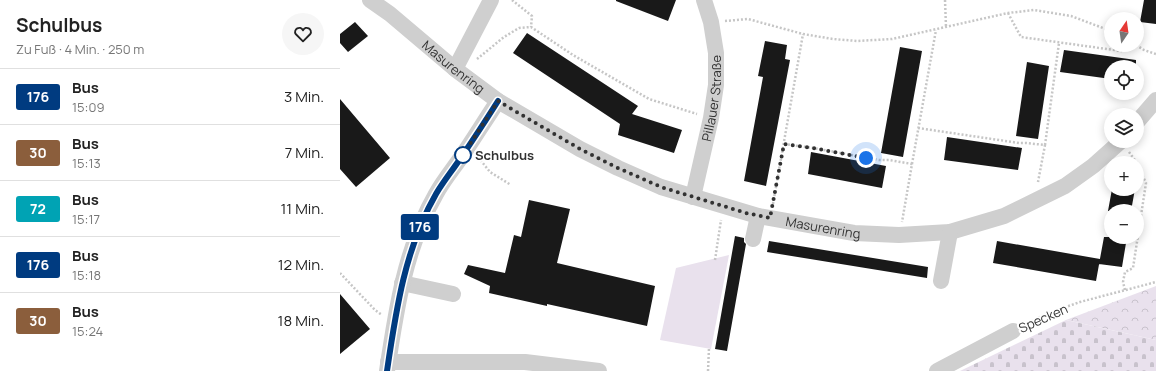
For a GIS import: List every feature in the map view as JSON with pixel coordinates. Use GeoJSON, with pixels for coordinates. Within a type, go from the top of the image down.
{"type":"FeatureCollection","features":[{"type":"Feature","properties":{"kind":"street","name":"Masurenring"},"geometry":{"type":"LineString","coordinates":[[370,0],[390,14],[457,71],[498,101],[580,149],[661,187],[764,217],[854,233],[899,235],[950,232],[1004,216],[1065,186],[1088,170],[1113,148]]}},
{"type":"Feature","properties":{"kind":"street"},"geometry":{"type":"LineString","coordinates":[[457,71],[491,0]]}},
{"type":"Feature","properties":{"kind":"street","name":"Pillauer Straße"},"geometry":{"type":"LineString","coordinates":[[693,197],[711,118],[716,85],[716,53],[711,22],[704,0]]}},
{"type":"Feature","properties":{"kind":"street"},"geometry":{"type":"LineString","coordinates":[[1144,114],[1156,100]]}},
{"type":"Feature","properties":{"kind":"street"},"geometry":{"type":"LineString","coordinates":[[498,101],[436,194],[421,226],[411,250],[402,283],[387,367],[525,362],[599,371]]}},
{"type":"Feature","properties":{"kind":"street"},"geometry":{"type":"LineString","coordinates":[[753,239],[764,217]]}},
{"type":"Feature","properties":{"kind":"street"},"geometry":{"type":"LineString","coordinates":[[941,281],[950,232]]}},
{"type":"Feature","properties":{"kind":"street"},"geometry":{"type":"LineString","coordinates":[[402,283],[453,294]]}},
{"type":"Feature","properties":{"kind":"street","name":"Specken"},"geometry":{"type":"LineString","coordinates":[[937,371],[1013,331]]}},
{"type":"Feature","properties":{"kind":"path"},"geometry":{"type":"LineString","coordinates":[[512,0],[532,16],[531,27]]}},
{"type":"Feature","properties":{"kind":"path"},"geometry":{"type":"LineString","coordinates":[[945,0],[946,27]]}},
{"type":"Feature","properties":{"kind":"path"},"geometry":{"type":"LineString","coordinates":[[711,22],[748,19],[803,34],[857,41],[892,39],[1008,13],[1034,10],[1072,16],[1104,28]]}},
{"type":"Feature","properties":{"kind":"path"},"geometry":{"type":"LineString","coordinates":[[1008,13],[1021,38],[1104,49]]}},
{"type":"Feature","properties":{"kind":"path"},"geometry":{"type":"LineString","coordinates":[[457,71],[519,28],[531,27],[573,55],[649,99],[711,118]]}},
{"type":"Feature","properties":{"kind":"path"},"geometry":{"type":"LineString","coordinates":[[899,235],[936,30]]}},
{"type":"Feature","properties":{"kind":"path"},"geometry":{"type":"LineString","coordinates":[[764,217],[784,144],[803,34]]}},
{"type":"Feature","properties":{"kind":"path"},"geometry":{"type":"LineString","coordinates":[[1035,201],[1060,43]]}},
{"type":"Feature","properties":{"kind":"path"},"geometry":{"type":"LineString","coordinates":[[1144,50],[1156,54]]}},
{"type":"Feature","properties":{"kind":"path"},"geometry":{"type":"LineString","coordinates":[[918,128],[1019,143],[1045,145]]}},
{"type":"Feature","properties":{"kind":"path"},"geometry":{"type":"LineString","coordinates":[[784,144],[912,164]]}},
{"type":"Feature","properties":{"kind":"path"},"geometry":{"type":"LineString","coordinates":[[469,146],[490,172],[511,185]]}},
{"type":"Feature","properties":{"kind":"path"},"geometry":{"type":"LineString","coordinates":[[1125,290],[1123,282],[1125,272],[1133,268],[1146,183],[1144,179]]}},
{"type":"Feature","properties":{"kind":"path"},"geometry":{"type":"LineString","coordinates":[[715,260],[723,206]]}},
{"type":"Feature","properties":{"kind":"path"},"geometry":{"type":"LineString","coordinates":[[340,273],[375,310],[394,322]]}},
{"type":"Feature","properties":{"kind":"path","name":"Specken"},"geometry":{"type":"LineString","coordinates":[[1013,331],[1046,314],[1080,302],[1156,282]]}},
{"type":"Feature","properties":{"kind":"path"},"geometry":{"type":"LineString","coordinates":[[708,371],[709,348]]}},
{"type":"Feature","properties":{"kind":"green space"},"geometry":{"type":"Polygon","coordinates":[[[729,255],[711,349],[660,340],[676,268],[729,255]]]}},
{"type":"Feature","properties":{"kind":"green space"},"geometry":{"type":"Polygon","coordinates":[[[1156,286],[1156,340],[1066,320],[1156,286]]]}},
{"type":"Feature","properties":{"kind":"green space"},"geometry":{"type":"Polygon","coordinates":[[[1066,320],[1156,340],[1156,371],[960,371],[1066,320]]]}},
{"type":"Feature","properties":{"kind":"building"},"geometry":{"type":"Polygon","coordinates":[[[616,0],[676,0],[668,21],[616,0]]]}},
{"type":"Feature","properties":{"kind":"building"},"geometry":{"type":"Polygon","coordinates":[[[1144,0],[1156,0],[1156,24],[1144,22],[1144,12],[1142,12],[1144,0]]]}},
{"type":"Feature","properties":{"kind":"building"},"geometry":{"type":"Polygon","coordinates":[[[355,22],[368,36],[348,52],[340,43],[340,34],[355,22]]]}},
{"type":"Feature","properties":{"kind":"building"},"geometry":{"type":"Polygon","coordinates":[[[527,33],[638,106],[632,114],[682,130],[674,153],[618,135],[620,124],[513,53],[527,33]]]}},
{"type":"Feature","properties":{"kind":"building"},"geometry":{"type":"Polygon","coordinates":[[[765,41],[787,45],[785,59],[790,60],[766,186],[744,181],[763,77],[758,76],[765,41]]]}},
{"type":"Feature","properties":{"kind":"building"},"geometry":{"type":"Polygon","coordinates":[[[900,47],[922,51],[903,157],[881,153],[900,47]]]}},
{"type":"Feature","properties":{"kind":"building"},"geometry":{"type":"Polygon","coordinates":[[[1064,50],[1136,60],[1104,60],[1104,78],[1060,72],[1064,50]]]}},
{"type":"Feature","properties":{"kind":"building"},"geometry":{"type":"Polygon","coordinates":[[[1027,62],[1049,66],[1038,139],[1016,136],[1027,62]]]}},
{"type":"Feature","properties":{"kind":"building"},"geometry":{"type":"Polygon","coordinates":[[[340,99],[390,158],[356,187],[340,169],[340,99]]]}},
{"type":"Feature","properties":{"kind":"building"},"geometry":{"type":"Polygon","coordinates":[[[947,137],[1022,148],[1018,170],[944,160],[947,137]]]}},
{"type":"Feature","properties":{"kind":"building"},"geometry":{"type":"Polygon","coordinates":[[[811,152],[886,166],[882,188],[808,174],[811,152]]]}},
{"type":"Feature","properties":{"kind":"building"},"geometry":{"type":"Polygon","coordinates":[[[1111,196],[1134,196],[1132,204],[1109,204],[1111,196]]]}},
{"type":"Feature","properties":{"kind":"building"},"geometry":{"type":"Polygon","coordinates":[[[529,200],[570,209],[557,263],[655,286],[647,326],[489,293],[490,286],[464,274],[468,265],[505,273],[514,235],[521,237],[529,200]]]}},
{"type":"Feature","properties":{"kind":"building"},"geometry":{"type":"Polygon","coordinates":[[[735,236],[744,238],[744,242],[746,244],[727,351],[715,349],[735,236]]]}},
{"type":"Feature","properties":{"kind":"building"},"geometry":{"type":"Polygon","coordinates":[[[1104,237],[1104,244],[1126,244],[1122,267],[1099,264],[1104,237]]]}},
{"type":"Feature","properties":{"kind":"building"},"geometry":{"type":"Polygon","coordinates":[[[769,241],[928,267],[927,278],[767,252],[769,241]]]}},
{"type":"Feature","properties":{"kind":"building"},"geometry":{"type":"Polygon","coordinates":[[[997,241],[1100,259],[1096,281],[993,263],[997,241]]]}},
{"type":"Feature","properties":{"kind":"building"},"geometry":{"type":"Polygon","coordinates":[[[340,294],[370,329],[340,354],[340,294]]]}},
{"type":"Feature","properties":{"kind":"bus line","name":"176"},"geometry":{"type":"LineString","coordinates":[[387,371],[394,322],[411,250],[436,194],[498,101]]}},
{"type":"Feature","properties":{"kind":"place","name":"Schulbus"},"geometry":{"type":"Point","coordinates":[463,155]}},
{"type":"Feature","properties":{"kind":"route"},"geometry":{"type":"LineString","coordinates":[[463,155],[461,158],[498,101],[580,149],[661,187],[746,213],[770,218],[784,144],[866,158]]}}]}
